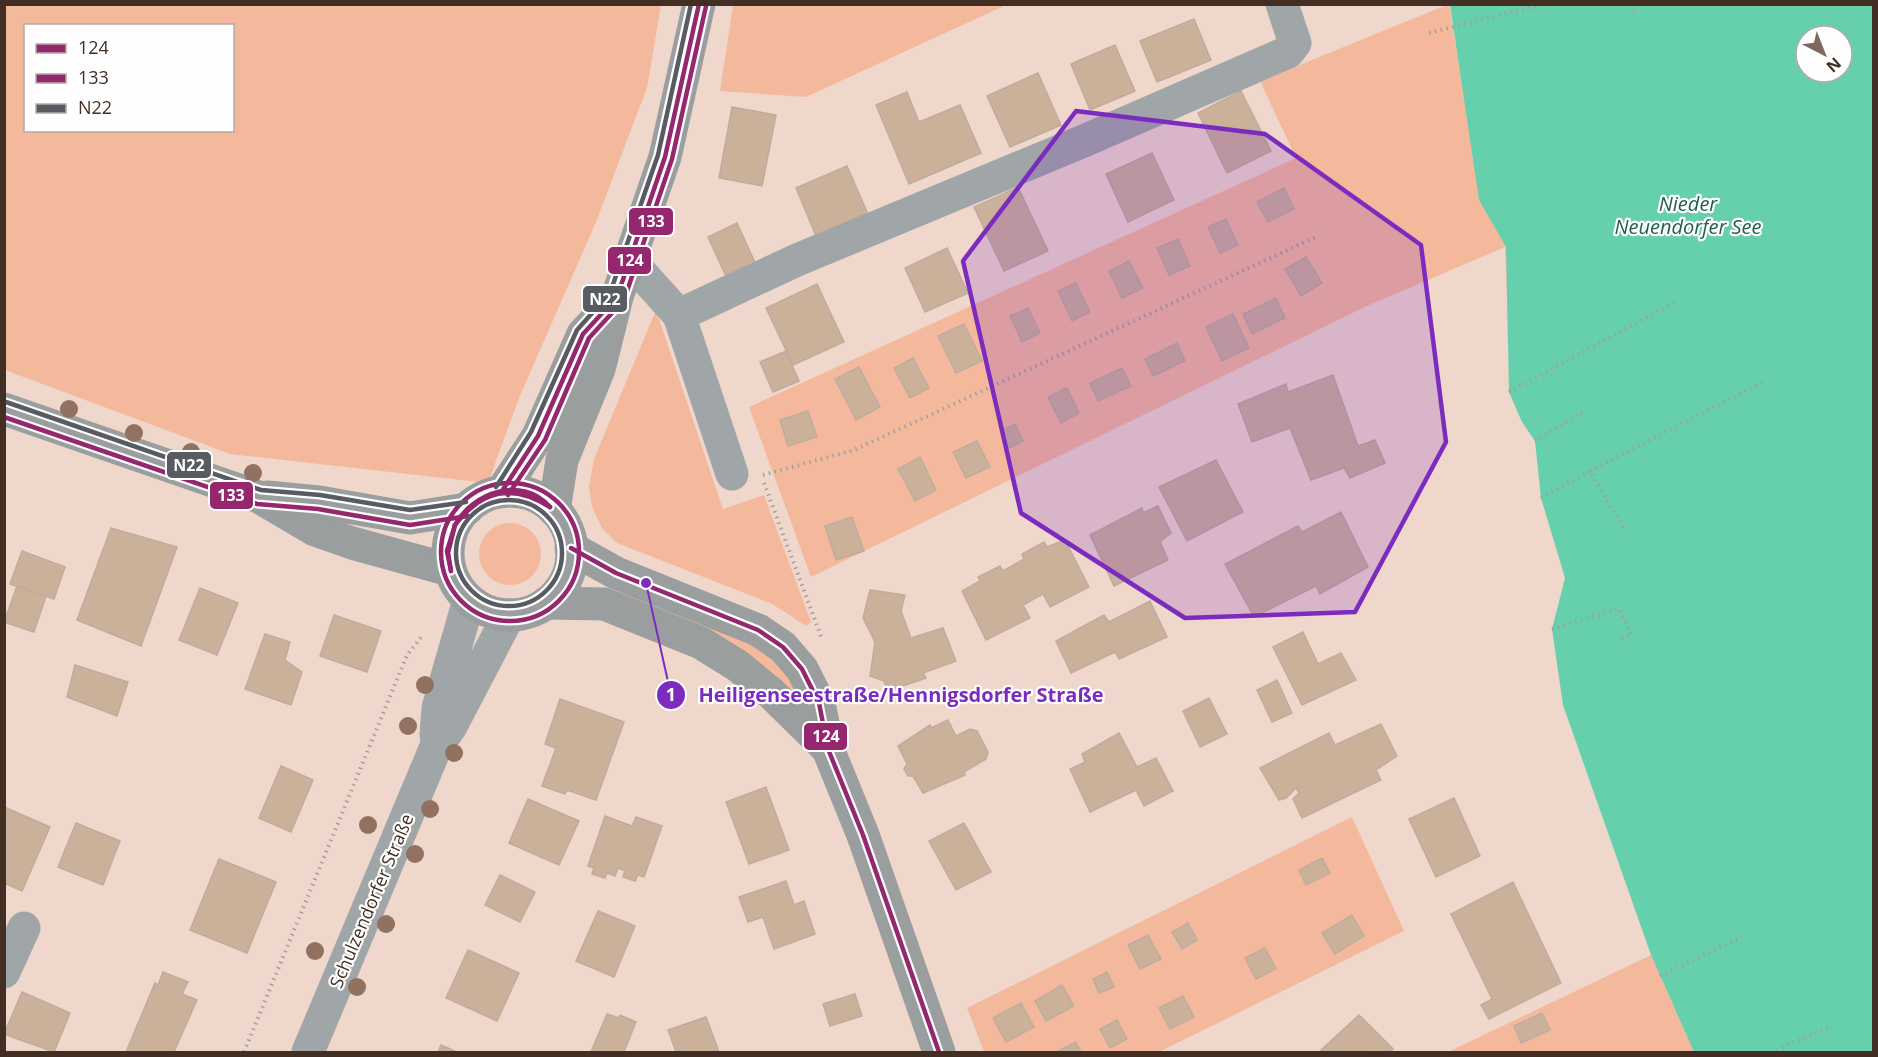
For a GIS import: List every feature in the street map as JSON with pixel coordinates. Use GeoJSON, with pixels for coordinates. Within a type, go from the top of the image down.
{"type":"FeatureCollection","features":[{"type":"Feature","properties":{"kind":"main road"},"geometry":{"type":"LineString","coordinates":[[554,510],[562,460],[599,369],[617,297],[631,262],[665,157],[699,4]]}},
{"type":"Feature","properties":{"kind":"main road"},"geometry":{"type":"LineString","coordinates":[[502,491],[538,436],[583,334],[617,297]]}},
{"type":"Feature","properties":{"kind":"main road"},"geometry":{"type":"LineString","coordinates":[[4,409],[259,496],[315,530],[352,543],[450,570]]}},
{"type":"Feature","properties":{"kind":"main road"},"geometry":{"type":"LineString","coordinates":[[502,491],[528,493],[554,510],[566,528],[572,559],[564,581],[546,603],[531,611],[509,615],[477,606],[469,600],[456,583],[450,570],[449,541],[456,522],[467,509],[483,497],[502,491]]}},
{"type":"Feature","properties":{"kind":"main road"},"geometry":{"type":"LineString","coordinates":[[259,496],[320,502],[410,518],[467,509]]}},
{"type":"Feature","properties":{"kind":"main road"},"geometry":{"type":"LineString","coordinates":[[571,548],[616,573],[758,630],[783,647],[802,669],[819,703],[828,749],[863,835],[939,1053]]}},
{"type":"Feature","properties":{"kind":"main road"},"geometry":{"type":"LineString","coordinates":[[546,603],[604,604],[701,643],[738,666],[772,694],[828,749]]}},
{"type":"Feature","properties":{"kind":"street"},"geometry":{"type":"LineString","coordinates":[[679,315],[797,260],[1086,140],[1288,52],[1295,43],[1282,4]]}},
{"type":"Feature","properties":{"kind":"street"},"geometry":{"type":"LineString","coordinates":[[631,262],[679,315],[750,471]]}},
{"type":"Feature","properties":{"kind":"street","name":"Schulzendorfer Straße"},"geometry":{"type":"LineString","coordinates":[[435,749],[438,708],[458,648],[469,600]]}},
{"type":"Feature","properties":{"kind":"street","name":"Schulzendorfer Straße"},"geometry":{"type":"LineString","coordinates":[[308,1053],[435,749],[457,715],[509,615]]}},
{"type":"Feature","properties":{"kind":"street"},"geometry":{"type":"LineString","coordinates":[[4,972],[24,928]]}},
{"type":"Feature","properties":{"kind":"path"},"geometry":{"type":"LineString","coordinates":[[1429,33],[1544,4]]}},
{"type":"Feature","properties":{"kind":"path"},"geometry":{"type":"LineString","coordinates":[[1631,4],[1634,15]]}},
{"type":"Feature","properties":{"kind":"path"},"geometry":{"type":"LineString","coordinates":[[824,644],[750,471],[854,450],[1318,236]]}},
{"type":"Feature","properties":{"kind":"path"},"geometry":{"type":"LineString","coordinates":[[1509,392],[1676,302]]}},
{"type":"Feature","properties":{"kind":"path"},"geometry":{"type":"LineString","coordinates":[[1541,498],[1763,382]]}},
{"type":"Feature","properties":{"kind":"path"},"geometry":{"type":"LineString","coordinates":[[1535,441],[1586,410]]}},
{"type":"Feature","properties":{"kind":"path"},"geometry":{"type":"LineString","coordinates":[[1590,471],[1626,532]]}},
{"type":"Feature","properties":{"kind":"path"},"geometry":{"type":"LineString","coordinates":[[1552,629],[1619,609],[1632,634],[1618,640]]}},
{"type":"Feature","properties":{"kind":"path"},"geometry":{"type":"LineString","coordinates":[[244,1053],[407,655],[423,635]]}},
{"type":"Feature","properties":{"kind":"path"},"geometry":{"type":"LineString","coordinates":[[1660,976],[1742,937]]}},
{"type":"Feature","properties":{"kind":"path"},"geometry":{"type":"LineString","coordinates":[[1771,1053],[1830,1027]]}},
{"type":"Feature","properties":{"kind":"highlighted area"},"geometry":{"type":"Polygon","coordinates":[[[1076,111],[1265,134],[1421,245],[1446,442],[1355,612],[1185,618],[1021,513],[963,261],[1076,111]]]}},
{"type":"Feature","properties":{"kind":"shaded area"},"geometry":{"type":"Polygon","coordinates":[[[733,4],[1006,5],[806,97],[720,91],[733,4]]]}},
{"type":"Feature","properties":{"kind":"shaded area"},"geometry":{"type":"Polygon","coordinates":[[[1449,4],[1464,97],[1576,378],[1522,422],[1511,396],[1505,247],[1367,306],[811,577],[749,407],[1296,158],[1260,81],[1449,4]]]}},
{"type":"Feature","properties":{"kind":"shaded area"},"geometry":{"type":"Polygon","coordinates":[[[4,5],[661,5],[647,88],[596,222],[519,398],[488,483],[230,454],[5,370],[4,5]]]}},
{"type":"Feature","properties":{"kind":"shaded area"},"geometry":{"type":"Polygon","coordinates":[[[656,310],[723,509],[764,495],[811,622],[806,626],[772,604],[617,543],[602,528],[592,507],[589,487],[594,459],[656,310]]]}},
{"type":"Feature","properties":{"kind":"shaded area"},"geometry":{"type":"Polygon","coordinates":[[[504,523],[516,523],[532,532],[539,542],[541,554],[539,566],[532,576],[516,585],[504,585],[493,580],[484,571],[479,560],[479,548],[484,537],[493,528],[504,523]]]}},
{"type":"Feature","properties":{"kind":"shaded area"},"geometry":{"type":"Polygon","coordinates":[[[621,586],[716,622],[783,665],[803,700],[616,600],[621,586]]]}},
{"type":"Feature","properties":{"kind":"shaded area"},"geometry":{"type":"Polygon","coordinates":[[[1352,817],[1404,931],[1159,1052],[984,1052],[967,1008],[1352,817]]]}},
{"type":"Feature","properties":{"kind":"shaded area"},"geometry":{"type":"Polygon","coordinates":[[[1651,955],[1694,1052],[1448,1052],[1651,955]]]}},
{"type":"Feature","properties":{"kind":"water","name":"Nieder Neuendorfer See"},"geometry":{"type":"Polygon","coordinates":[[[1450,5],[1873,5],[1873,1052],[1694,1052],[1651,955],[1563,705],[1552,629],[1565,578],[1541,498],[1535,441],[1522,422],[1509,392],[1506,247],[1479,200],[1450,5]]]}},
{"type":"Feature","properties":{"kind":"building"},"geometry":{"type":"Polygon","coordinates":[[[1194,19],[1211,60],[1157,82],[1140,41],[1194,19]]]}},
{"type":"Feature","properties":{"kind":"building"},"geometry":{"type":"Polygon","coordinates":[[[1115,45],[1135,91],[1090,110],[1071,64],[1115,45]]]}},
{"type":"Feature","properties":{"kind":"building"},"geometry":{"type":"Polygon","coordinates":[[[1038,73],[1061,125],[1010,147],[987,96],[1038,73]]]}},
{"type":"Feature","properties":{"kind":"building"},"geometry":{"type":"Polygon","coordinates":[[[1241,91],[1271,151],[1227,173],[1198,113],[1241,91]]]}},
{"type":"Feature","properties":{"kind":"building"},"geometry":{"type":"Polygon","coordinates":[[[907,92],[919,122],[960,105],[981,153],[909,184],[876,105],[907,92]]]}},
{"type":"Feature","properties":{"kind":"building"},"geometry":{"type":"Polygon","coordinates":[[[732,107],[776,115],[762,186],[719,178],[732,107]]]}},
{"type":"Feature","properties":{"kind":"building"},"geometry":{"type":"Polygon","coordinates":[[[1152,153],[1174,200],[1128,222],[1106,174],[1152,153]]]}},
{"type":"Feature","properties":{"kind":"building"},"geometry":{"type":"Polygon","coordinates":[[[847,166],[868,214],[816,236],[796,188],[847,166]]]}},
{"type":"Feature","properties":{"kind":"building"},"geometry":{"type":"Polygon","coordinates":[[[1018,187],[1048,251],[1004,271],[974,207],[1018,187]]]}},
{"type":"Feature","properties":{"kind":"building"},"geometry":{"type":"Polygon","coordinates":[[[1284,188],[1294,209],[1268,222],[1257,202],[1284,188]]]}},
{"type":"Feature","properties":{"kind":"building"},"geometry":{"type":"Polygon","coordinates":[[[1226,219],[1238,245],[1220,253],[1208,227],[1226,219]]]}},
{"type":"Feature","properties":{"kind":"building"},"geometry":{"type":"Polygon","coordinates":[[[737,223],[758,269],[729,283],[708,237],[737,223]]]}},
{"type":"Feature","properties":{"kind":"building"},"geometry":{"type":"Polygon","coordinates":[[[1178,239],[1190,266],[1169,275],[1157,248],[1178,239]]]}},
{"type":"Feature","properties":{"kind":"building"},"geometry":{"type":"Polygon","coordinates":[[[947,248],[968,293],[925,312],[905,268],[947,248]]]}},
{"type":"Feature","properties":{"kind":"building"},"geometry":{"type":"Polygon","coordinates":[[[1306,257],[1322,283],[1301,296],[1285,269],[1306,257]]]}},
{"type":"Feature","properties":{"kind":"building"},"geometry":{"type":"Polygon","coordinates":[[[1129,261],[1143,288],[1122,298],[1109,271],[1129,261]]]}},
{"type":"Feature","properties":{"kind":"building"},"geometry":{"type":"Polygon","coordinates":[[[1076,283],[1090,312],[1072,321],[1058,291],[1076,283]]]}},
{"type":"Feature","properties":{"kind":"building"},"geometry":{"type":"Polygon","coordinates":[[[817,284],[844,342],[793,365],[766,308],[817,284]]]}},
{"type":"Feature","properties":{"kind":"building"},"geometry":{"type":"Polygon","coordinates":[[[1276,298],[1285,318],[1252,334],[1243,314],[1276,298]]]}},
{"type":"Feature","properties":{"kind":"building"},"geometry":{"type":"Polygon","coordinates":[[[1028,308],[1040,333],[1022,342],[1010,316],[1028,308]]]}},
{"type":"Feature","properties":{"kind":"building"},"geometry":{"type":"Polygon","coordinates":[[[1233,314],[1249,348],[1222,361],[1206,327],[1233,314]]]}},
{"type":"Feature","properties":{"kind":"building"},"geometry":{"type":"Polygon","coordinates":[[[964,324],[982,361],[956,373],[938,336],[964,324]]]}},
{"type":"Feature","properties":{"kind":"building"},"geometry":{"type":"Polygon","coordinates":[[[1177,343],[1185,361],[1153,376],[1145,359],[1177,343]]]}},
{"type":"Feature","properties":{"kind":"building"},"geometry":{"type":"Polygon","coordinates":[[[786,351],[799,381],[773,392],[760,362],[786,351]]]}},
{"type":"Feature","properties":{"kind":"building"},"geometry":{"type":"Polygon","coordinates":[[[913,358],[929,388],[910,398],[894,368],[913,358]]]}},
{"type":"Feature","properties":{"kind":"building"},"geometry":{"type":"Polygon","coordinates":[[[859,367],[880,407],[856,420],[835,379],[859,367]]]}},
{"type":"Feature","properties":{"kind":"building"},"geometry":{"type":"Polygon","coordinates":[[[1122,368],[1131,386],[1098,401],[1090,383],[1122,368]]]}},
{"type":"Feature","properties":{"kind":"building"},"geometry":{"type":"Polygon","coordinates":[[[1333,375],[1358,446],[1375,440],[1385,463],[1350,478],[1344,468],[1311,480],[1290,428],[1252,442],[1238,404],[1286,384],[1288,392],[1333,375]]]}},
{"type":"Feature","properties":{"kind":"building"},"geometry":{"type":"Polygon","coordinates":[[[1067,388],[1079,413],[1061,423],[1048,397],[1067,388]]]}},
{"type":"Feature","properties":{"kind":"building"},"geometry":{"type":"Polygon","coordinates":[[[808,411],[817,437],[788,446],[780,420],[808,411]]]}},
{"type":"Feature","properties":{"kind":"building"},"geometry":{"type":"Polygon","coordinates":[[[1015,424],[1023,441],[1009,448],[1001,431],[1015,424]]]}},
{"type":"Feature","properties":{"kind":"building"},"geometry":{"type":"Polygon","coordinates":[[[977,441],[990,467],[966,478],[953,452],[977,441]]]}},
{"type":"Feature","properties":{"kind":"building"},"geometry":{"type":"Polygon","coordinates":[[[920,457],[936,490],[915,501],[898,469],[920,457]]]}},
{"type":"Feature","properties":{"kind":"building"},"geometry":{"type":"Polygon","coordinates":[[[1216,460],[1243,512],[1187,541],[1159,487],[1216,460]]]}},
{"type":"Feature","properties":{"kind":"building"},"geometry":{"type":"Polygon","coordinates":[[[1158,506],[1171,533],[1160,542],[1168,560],[1114,586],[1090,535],[1142,508],[1143,513],[1158,506]]]}},
{"type":"Feature","properties":{"kind":"building"},"geometry":{"type":"Polygon","coordinates":[[[1341,512],[1368,567],[1320,594],[1316,586],[1254,617],[1225,564],[1298,526],[1302,532],[1341,512]]]}},
{"type":"Feature","properties":{"kind":"building"},"geometry":{"type":"Polygon","coordinates":[[[852,517],[864,551],[836,560],[825,526],[852,517]]]}},
{"type":"Feature","properties":{"kind":"building"},"geometry":{"type":"Polygon","coordinates":[[[111,528],[177,547],[141,646],[77,620],[111,528]]]}},
{"type":"Feature","properties":{"kind":"building"},"geometry":{"type":"Polygon","coordinates":[[[1065,540],[1089,587],[1050,607],[1043,594],[1023,605],[1030,618],[986,640],[962,591],[980,581],[978,577],[1000,566],[1003,571],[1024,559],[1022,554],[1044,542],[1047,547],[1065,540]]]}},
{"type":"Feature","properties":{"kind":"building"},"geometry":{"type":"Polygon","coordinates":[[[22,551],[65,567],[54,599],[10,584],[22,551]]]}},
{"type":"Feature","properties":{"kind":"building"},"geometry":{"type":"Polygon","coordinates":[[[17,586],[46,596],[34,632],[4,622],[17,586]]]}},
{"type":"Feature","properties":{"kind":"building"},"geometry":{"type":"Polygon","coordinates":[[[200,588],[238,603],[217,655],[179,640],[200,588]]]}},
{"type":"Feature","properties":{"kind":"building"},"geometry":{"type":"Polygon","coordinates":[[[870,590],[905,595],[901,611],[911,638],[943,628],[956,661],[923,673],[926,678],[888,691],[884,681],[870,676],[875,642],[863,618],[870,590]]]}},
{"type":"Feature","properties":{"kind":"building"},"geometry":{"type":"Polygon","coordinates":[[[1150,601],[1167,637],[1119,659],[1115,652],[1071,673],[1056,641],[1104,615],[1109,622],[1150,601]]]}},
{"type":"Feature","properties":{"kind":"building"},"geometry":{"type":"Polygon","coordinates":[[[334,615],[381,631],[367,672],[320,656],[334,615]]]}},
{"type":"Feature","properties":{"kind":"building"},"geometry":{"type":"Polygon","coordinates":[[[1303,632],[1318,664],[1341,653],[1356,680],[1302,705],[1273,647],[1303,632]]]}},
{"type":"Feature","properties":{"kind":"building"},"geometry":{"type":"Polygon","coordinates":[[[265,634],[290,642],[285,660],[302,672],[291,705],[245,689],[265,634]]]}},
{"type":"Feature","properties":{"kind":"building"},"geometry":{"type":"Polygon","coordinates":[[[75,665],[128,682],[117,716],[67,697],[75,665]]]}},
{"type":"Feature","properties":{"kind":"building"},"geometry":{"type":"Polygon","coordinates":[[[1277,680],[1292,713],[1272,722],[1257,690],[1277,680]]]}},
{"type":"Feature","properties":{"kind":"building"},"geometry":{"type":"Polygon","coordinates":[[[1209,698],[1227,734],[1200,747],[1183,711],[1209,698]]]}},
{"type":"Feature","properties":{"kind":"building"},"geometry":{"type":"Polygon","coordinates":[[[560,699],[624,722],[596,800],[567,790],[565,794],[542,786],[556,748],[545,744],[560,699]]]}},
{"type":"Feature","properties":{"kind":"building"},"geometry":{"type":"Polygon","coordinates":[[[948,720],[956,736],[970,729],[977,731],[988,752],[986,759],[964,772],[965,775],[923,793],[913,776],[908,776],[904,769],[907,764],[898,746],[930,725],[931,728],[948,720]]]}},
{"type":"Feature","properties":{"kind":"building"},"geometry":{"type":"Polygon","coordinates":[[[1381,724],[1397,756],[1376,770],[1381,780],[1302,818],[1293,799],[1299,793],[1296,788],[1286,798],[1279,800],[1260,768],[1329,733],[1335,745],[1381,724]]]}},
{"type":"Feature","properties":{"kind":"building"},"geometry":{"type":"Polygon","coordinates":[[[1119,733],[1137,767],[1156,758],[1173,791],[1144,806],[1136,790],[1090,812],[1070,769],[1085,762],[1082,754],[1119,733]]]}},
{"type":"Feature","properties":{"kind":"building"},"geometry":{"type":"Polygon","coordinates":[[[281,766],[313,780],[291,832],[259,818],[281,766]]]}},
{"type":"Feature","properties":{"kind":"building"},"geometry":{"type":"Polygon","coordinates":[[[766,787],[789,850],[749,864],[726,802],[766,787]]]}},
{"type":"Feature","properties":{"kind":"building"},"geometry":{"type":"Polygon","coordinates":[[[1454,798],[1480,856],[1436,877],[1409,819],[1454,798]]]}},
{"type":"Feature","properties":{"kind":"building"},"geometry":{"type":"Polygon","coordinates":[[[528,799],[579,821],[559,865],[509,843],[528,799]]]}},
{"type":"Feature","properties":{"kind":"building"},"geometry":{"type":"Polygon","coordinates":[[[4,807],[50,827],[22,891],[4,883],[4,807]]]}},
{"type":"Feature","properties":{"kind":"building"},"geometry":{"type":"Polygon","coordinates":[[[605,816],[632,826],[636,817],[662,826],[644,877],[638,875],[635,881],[623,877],[625,871],[618,868],[615,876],[607,873],[605,878],[592,874],[594,868],[588,866],[605,816]]]}},
{"type":"Feature","properties":{"kind":"building"},"geometry":{"type":"Polygon","coordinates":[[[76,823],[120,841],[103,885],[58,867],[76,823]]]}},
{"type":"Feature","properties":{"kind":"building"},"geometry":{"type":"Polygon","coordinates":[[[964,823],[991,872],[956,890],[929,841],[964,823]]]}},
{"type":"Feature","properties":{"kind":"building"},"geometry":{"type":"Polygon","coordinates":[[[1322,858],[1330,873],[1306,885],[1299,870],[1322,858]]]}},
{"type":"Feature","properties":{"kind":"building"},"geometry":{"type":"Polygon","coordinates":[[[219,859],[276,882],[247,953],[190,930],[219,859]]]}},
{"type":"Feature","properties":{"kind":"building"},"geometry":{"type":"Polygon","coordinates":[[[500,875],[535,892],[520,922],[485,905],[500,875]]]}},
{"type":"Feature","properties":{"kind":"building"},"geometry":{"type":"Polygon","coordinates":[[[786,881],[794,905],[804,901],[815,934],[774,949],[763,917],[748,922],[739,897],[786,881]]]}},
{"type":"Feature","properties":{"kind":"building"},"geometry":{"type":"Polygon","coordinates":[[[1513,882],[1561,983],[1489,1019],[1481,1005],[1492,999],[1451,914],[1513,882]]]}},
{"type":"Feature","properties":{"kind":"building"},"geometry":{"type":"Polygon","coordinates":[[[598,911],[635,926],[614,977],[576,961],[598,911]]]}},
{"type":"Feature","properties":{"kind":"building"},"geometry":{"type":"Polygon","coordinates":[[[1352,915],[1364,936],[1335,954],[1322,933],[1352,915]]]}},
{"type":"Feature","properties":{"kind":"building"},"geometry":{"type":"Polygon","coordinates":[[[1188,923],[1197,940],[1182,949],[1172,932],[1188,923]]]}},
{"type":"Feature","properties":{"kind":"building"},"geometry":{"type":"Polygon","coordinates":[[[1148,935],[1161,959],[1140,969],[1128,945],[1148,935]]]}},
{"type":"Feature","properties":{"kind":"building"},"geometry":{"type":"Polygon","coordinates":[[[1265,948],[1276,969],[1256,979],[1245,958],[1265,948]]]}},
{"type":"Feature","properties":{"kind":"building"},"geometry":{"type":"Polygon","coordinates":[[[468,950],[519,973],[497,1021],[446,998],[468,950]]]}},
{"type":"Feature","properties":{"kind":"building"},"geometry":{"type":"Polygon","coordinates":[[[163,972],[188,982],[182,994],[197,1000],[174,1052],[126,1052],[155,983],[158,985],[163,972]]]}},
{"type":"Feature","properties":{"kind":"building"},"geometry":{"type":"Polygon","coordinates":[[[1107,972],[1114,987],[1099,993],[1093,979],[1107,972]]]}},
{"type":"Feature","properties":{"kind":"building"},"geometry":{"type":"Polygon","coordinates":[[[1062,985],[1074,1006],[1046,1021],[1035,1001],[1062,985]]]}},
{"type":"Feature","properties":{"kind":"building"},"geometry":{"type":"Polygon","coordinates":[[[22,992],[70,1013],[54,1052],[4,1034],[22,992]]]}},
{"type":"Feature","properties":{"kind":"building"},"geometry":{"type":"Polygon","coordinates":[[[855,994],[862,1016],[830,1026],[823,1004],[855,994]]]}},
{"type":"Feature","properties":{"kind":"building"},"geometry":{"type":"Polygon","coordinates":[[[1183,996],[1194,1017],[1170,1029],[1159,1008],[1183,996]]]}},
{"type":"Feature","properties":{"kind":"building"},"geometry":{"type":"Polygon","coordinates":[[[1021,1003],[1034,1027],[1006,1042],[993,1018],[1021,1003]]]}},
{"type":"Feature","properties":{"kind":"building"},"geometry":{"type":"Polygon","coordinates":[[[1542,1013],[1550,1030],[1521,1043],[1514,1026],[1542,1013]]]}},
{"type":"Feature","properties":{"kind":"building"},"geometry":{"type":"Polygon","coordinates":[[[607,1014],[619,1018],[620,1015],[636,1022],[624,1052],[591,1052],[607,1014]]]}},
{"type":"Feature","properties":{"kind":"building"},"geometry":{"type":"Polygon","coordinates":[[[1359,1015],[1393,1049],[1389,1052],[1320,1051],[1359,1015]]]}},
{"type":"Feature","properties":{"kind":"building"},"geometry":{"type":"Polygon","coordinates":[[[706,1017],[719,1052],[676,1052],[668,1030],[706,1017]]]}},
{"type":"Feature","properties":{"kind":"building"},"geometry":{"type":"Polygon","coordinates":[[[1117,1020],[1127,1039],[1110,1048],[1100,1029],[1117,1020]]]}},
{"type":"Feature","properties":{"kind":"building"},"geometry":{"type":"Polygon","coordinates":[[[1076,1042],[1081,1052],[1056,1052],[1076,1042]]]}},
{"type":"Feature","properties":{"kind":"building"},"geometry":{"type":"Polygon","coordinates":[[[441,1045],[455,1051],[455,1052],[438,1052],[441,1045]]]}},
{"type":"Feature","properties":{"kind":"transit line","name":"N22"},"geometry":{"type":"LineString","coordinates":[[496,487],[531,432],[577,330],[610,293],[658,155],[691,4]]}},
{"type":"Feature","properties":{"kind":"transit line","name":"124"},"geometry":{"type":"LineString","coordinates":[[502,491],[538,436],[583,334],[617,297],[665,157],[699,4]]}},
{"type":"Feature","properties":{"kind":"transit line","name":"133"},"geometry":{"type":"LineString","coordinates":[[508,495],[545,440],[589,338],[624,300],[672,159],[706,6]]}},
{"type":"Feature","properties":{"kind":"transit line","name":"N22"},"geometry":{"type":"LineString","coordinates":[[6,402],[261,490],[320,495],[410,510],[466,502]]}},
{"type":"Feature","properties":{"kind":"transit line","name":"133"},"geometry":{"type":"LineString","coordinates":[[4,417],[257,504],[318,509],[410,525],[468,516]]}},
{"type":"Feature","properties":{"kind":"transit line","name":"133"},"geometry":{"type":"LineString","coordinates":[[510,483],[536,488],[559,503],[574,526],[579,552],[574,578],[559,601],[536,616],[510,621],[484,616],[461,601],[446,578],[441,552],[446,526],[461,503],[484,488],[510,483]]}},
{"type":"Feature","properties":{"kind":"transit line","name":"124"},"geometry":{"type":"LineString","coordinates":[[455,525],[463,513],[474,504],[486,496],[499,492],[512,490],[526,492],[539,497],[550,507]]}},
{"type":"Feature","properties":{"kind":"transit line","name":"124"},"geometry":{"type":"LineString","coordinates":[[455,525],[476,504],[498,494],[523,495],[550,507]]}},
{"type":"Feature","properties":{"kind":"transit line","name":"N22"},"geometry":{"type":"LineString","coordinates":[[509,500],[529,504],[546,516],[558,533],[562,553],[558,573],[546,590],[529,602],[509,606],[489,602],[472,590],[460,573],[456,553],[460,533],[472,516],[489,504],[509,500]]}},
{"type":"Feature","properties":{"kind":"transit line","name":"124"},"geometry":{"type":"LineString","coordinates":[[451,571],[447,551],[455,525]]}},
{"type":"Feature","properties":{"kind":"transit line","name":"124"},"geometry":{"type":"LineString","coordinates":[[451,571],[448,553],[455,525]]}},
{"type":"Feature","properties":{"kind":"transit line","name":"124"},"geometry":{"type":"LineString","coordinates":[[571,548],[616,573],[758,630],[783,647],[802,669],[819,703],[828,749],[863,835],[939,1052]]}},
{"type":"Feature","properties":{"kind":"place","name":"Heiligenseestraße/Hennigsdorfer Straße"},"geometry":{"type":"Point","coordinates":[646,583]}}]}
